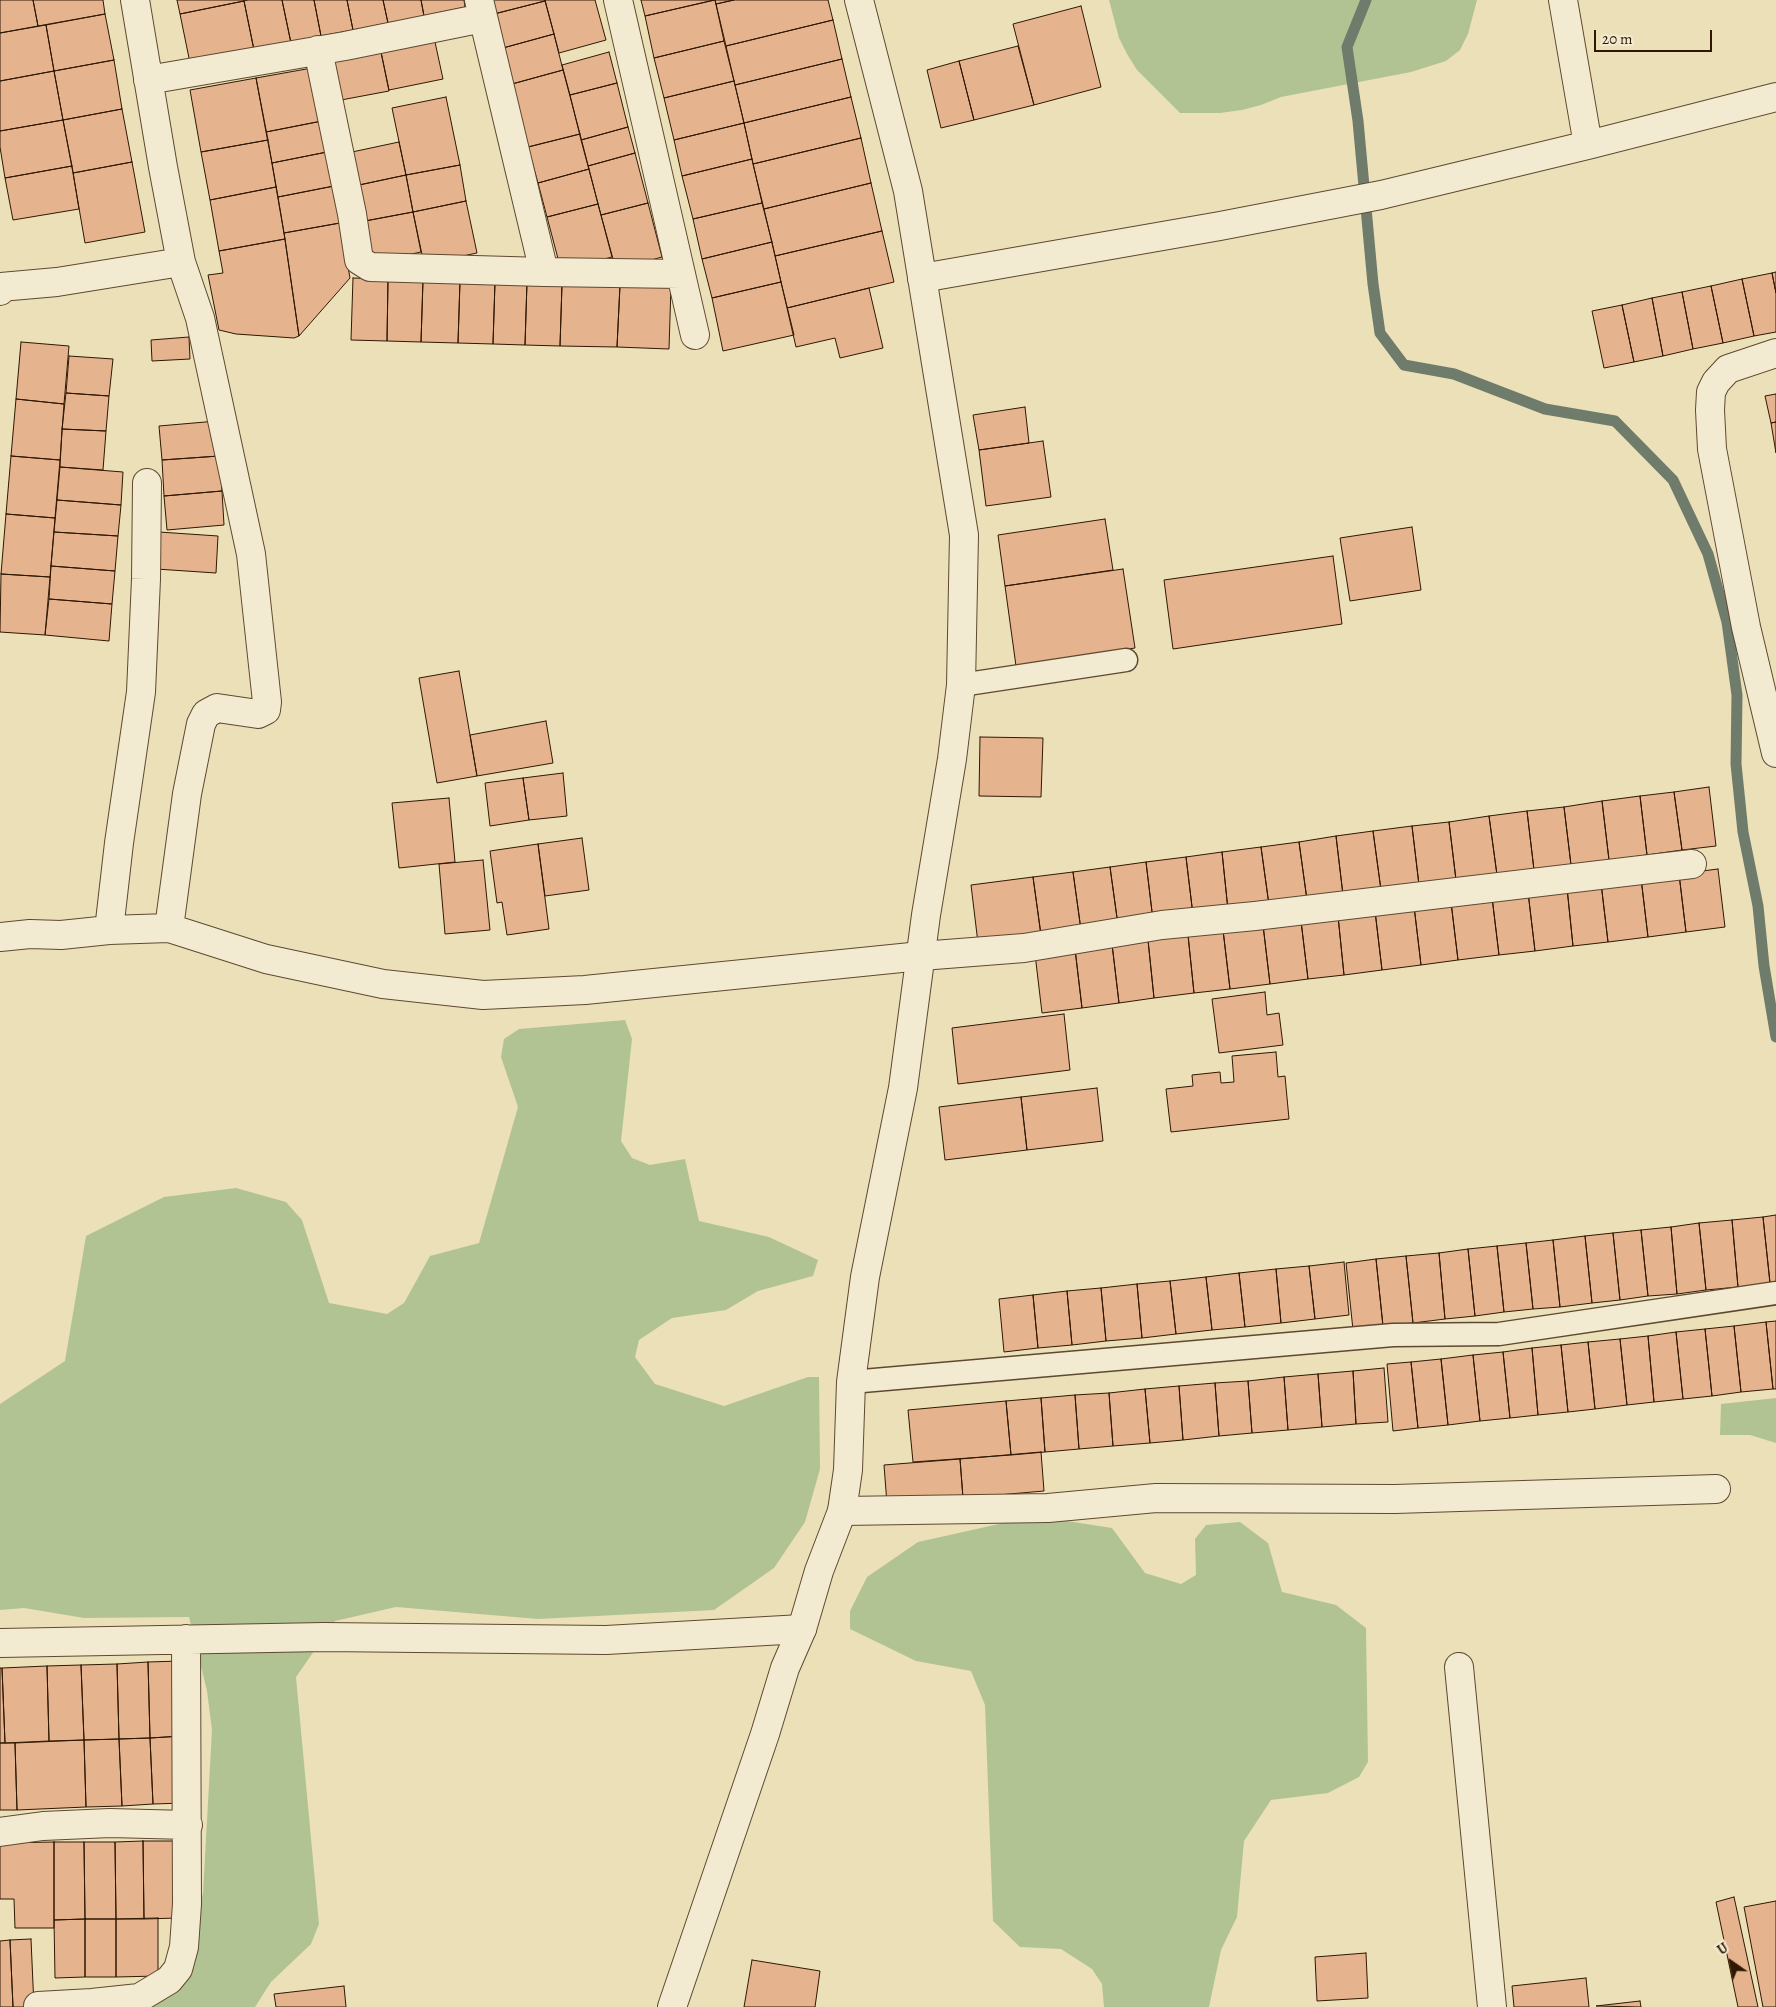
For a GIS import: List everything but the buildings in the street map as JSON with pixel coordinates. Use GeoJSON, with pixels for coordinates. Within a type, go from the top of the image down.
{"type":"FeatureCollection","features":[{"type":"Feature","properties":{"kind":"street"},"geometry":{"type":"LineString","coordinates":[[135,0],[181,262],[200,318],[252,554],[267,702],[266,710],[258,714],[217,708],[206,714],[201,724],[186,794],[169,928]]}},
{"type":"Feature","properties":{"kind":"street"},"geometry":{"type":"LineString","coordinates":[[618,0],[695,335]]}},
{"type":"Feature","properties":{"kind":"street"},"geometry":{"type":"LineString","coordinates":[[672,2007],[765,1734],[785,1668],[802,1629],[819,1571],[842,1512],[848,1470],[851,1382],[866,1277],[903,1088],[921,956],[952,758],[960,685],[964,535],[908,191],[859,0]]}},
{"type":"Feature","properties":{"kind":"street"},"geometry":{"type":"LineString","coordinates":[[1563,0],[1588,145]]}},
{"type":"Feature","properties":{"kind":"street"},"geometry":{"type":"LineString","coordinates":[[148,80],[318,50],[481,9],[544,272]]}},
{"type":"Feature","properties":{"kind":"street"},"geometry":{"type":"LineString","coordinates":[[318,50],[352,214],[359,260],[370,267],[681,274]]}},
{"type":"Feature","properties":{"kind":"street"},"geometry":{"type":"LineString","coordinates":[[922,278],[1220,226],[1381,195],[1776,97]]}},
{"type":"Feature","properties":{"kind":"street"},"geometry":{"type":"LineString","coordinates":[[0,291],[0,286],[57,282],[181,262]]}},
{"type":"Feature","properties":{"kind":"street"},"geometry":{"type":"LineString","coordinates":[[1776,353],[1728,369],[1716,382],[1711,392],[1710,410],[1712,449],[1746,626],[1776,753]]}},
{"type":"Feature","properties":{"kind":"street"},"geometry":{"type":"LineString","coordinates":[[109,930],[119,843],[141,692],[146,579],[147,484]]}},
{"type":"Feature","properties":{"kind":"street"},"geometry":{"type":"LineString","coordinates":[[0,937],[169,928],[266,959],[383,984],[483,995],[585,990],[921,956],[1024,948],[1162,925],[1255,916],[1692,864]]}},
{"type":"Feature","properties":{"kind":"street"},"geometry":{"type":"LineString","coordinates":[[842,1512],[1048,1508],[1156,1498],[1395,1499],[1716,1489]]}},
{"type":"Feature","properties":{"kind":"street"},"geometry":{"type":"LineString","coordinates":[[0,1643],[324,1637],[606,1640],[802,1629]]}},
{"type":"Feature","properties":{"kind":"street"},"geometry":{"type":"LineString","coordinates":[[38,2006],[92,2004],[139,1998],[169,1980],[178,1969],[184,1947],[187,1904],[186,1639]]}},
{"type":"Feature","properties":{"kind":"street"},"geometry":{"type":"LineString","coordinates":[[1459,1667],[1492,2007]]}},
{"type":"Feature","properties":{"kind":"street"},"geometry":{"type":"LineString","coordinates":[[0,1832],[44,1826],[110,1823],[188,1825]]}},
{"type":"Feature","properties":{"kind":"lane"},"geometry":{"type":"LineString","coordinates":[[960,685],[1126,660]]}},
{"type":"Feature","properties":{"kind":"lane"},"geometry":{"type":"LineString","coordinates":[[851,1382],[1392,1335],[1499,1334],[1776,1293]]}},
{"type":"Feature","properties":{"kind":"green space"},"geometry":{"type":"Polygon","coordinates":[[[1109,0],[1477,0],[1468,34],[1460,50],[1446,61],[1411,72],[1281,97],[1242,110],[1220,113],[1180,113],[1137,70],[1119,38],[1109,0]]]}},
{"type":"Feature","properties":{"kind":"green space"},"geometry":{"type":"Polygon","coordinates":[[[625,1020],[632,1039],[621,1141],[632,1158],[650,1165],[685,1159],[699,1221],[769,1237],[818,1260],[813,1276],[758,1291],[726,1310],[672,1318],[639,1340],[635,1357],[655,1384],[724,1406],[808,1377],[819,1377],[820,1469],[805,1522],[774,1568],[714,1610],[538,1619],[396,1607],[335,1621],[296,1677],[319,1924],[311,1944],[271,1982],[255,2007],[149,2007],[184,1977],[203,1893],[212,1730],[207,1691],[189,1617],[84,1618],[24,1608],[0,1610],[0,1404],[65,1361],[86,1236],[164,1197],[236,1188],[286,1202],[302,1220],[329,1303],[387,1314],[404,1303],[430,1256],[479,1243],[518,1107],[501,1057],[504,1039],[519,1029],[625,1020]]]}},
{"type":"Feature","properties":{"kind":"green space"},"geometry":{"type":"Polygon","coordinates":[[[1776,1398],[1776,1443],[1750,1435],[1720,1435],[1721,1404],[1776,1398]]]}},
{"type":"Feature","properties":{"kind":"green space"},"geometry":{"type":"Polygon","coordinates":[[[1035,1516],[1112,1528],[1145,1573],[1181,1584],[1196,1575],[1195,1539],[1206,1525],[1240,1522],[1268,1543],[1282,1592],[1336,1605],[1366,1628],[1368,1762],[1359,1777],[1328,1793],[1271,1800],[1244,1841],[1237,1917],[1221,1950],[1209,2007],[1104,2007],[1102,1984],[1092,1969],[1061,1949],[1020,1947],[993,1921],[985,1705],[971,1671],[916,1661],[850,1629],[850,1611],[867,1577],[918,1542],[1035,1516]]]}},
{"type":"Feature","properties":{"kind":"waterway"},"geometry":{"type":"LineString","coordinates":[[1366,0],[1347,47],[1358,121],[1373,284],[1380,333],[1404,365],[1454,374],[1545,409],[1615,421],[1673,480],[1708,554],[1727,622],[1737,695],[1736,764],[1743,832],[1758,906],[1764,966],[1776,1037]]}}]}
